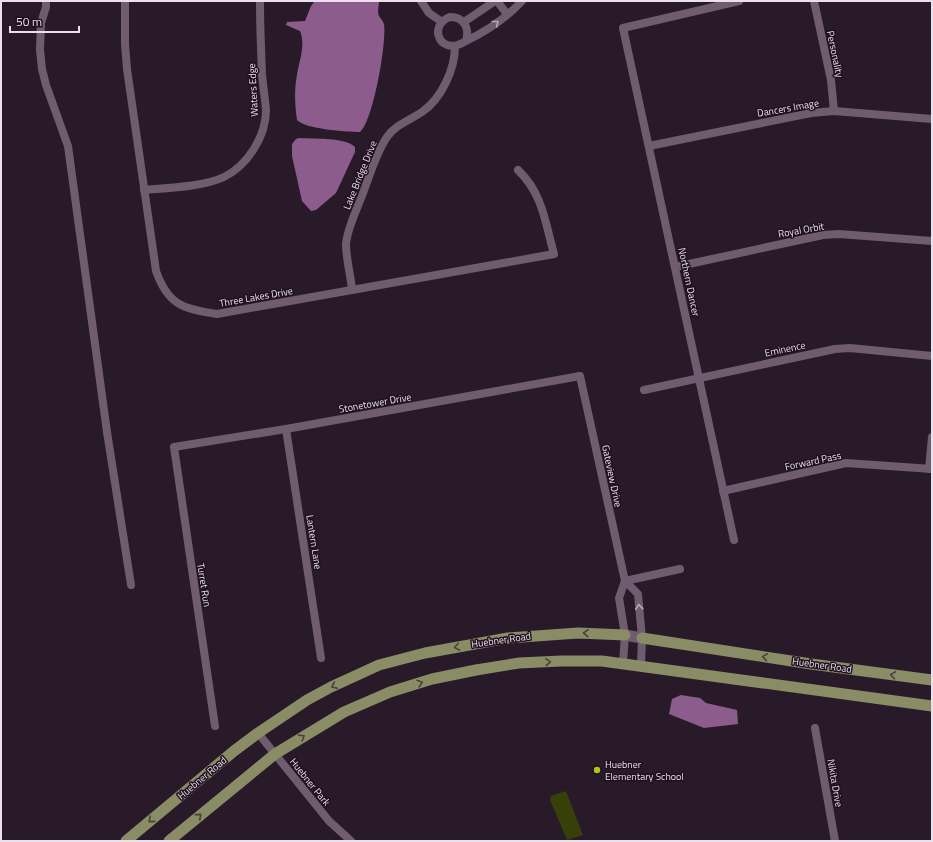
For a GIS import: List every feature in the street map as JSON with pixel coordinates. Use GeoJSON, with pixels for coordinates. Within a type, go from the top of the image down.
{"type":"FeatureCollection","features":[{"type":"Feature","properties":{"kind":"main road","name":"Huebner Road"},"geometry":{"type":"LineString","coordinates":[[126,841],[234,751],[307,700],[331,687],[380,665],[425,653],[508,638],[578,633],[625,635],[811,664],[932,680]]}},
{"type":"Feature","properties":{"kind":"main road"},"geometry":{"type":"LineString","coordinates":[[169,841],[275,754],[344,712],[390,692],[432,679],[476,670],[519,663],[602,661],[641,665],[932,706]]}},
{"type":"Feature","properties":{"kind":"street"},"geometry":{"type":"LineString","coordinates":[[46,1],[46,7],[41,23],[40,50],[42,68],[46,85],[68,146],[107,432],[131,585]]}},
{"type":"Feature","properties":{"kind":"street","name":"Three Lakes Drive"},"geometry":{"type":"LineString","coordinates":[[125,1],[125,44],[127,69],[156,271],[161,286],[173,300],[194,311],[217,314],[554,254],[539,199],[531,182],[518,170]]}},
{"type":"Feature","properties":{"kind":"street","name":"Waters Edge"},"geometry":{"type":"LineString","coordinates":[[144,190],[194,184],[225,176],[241,165],[262,135],[266,111],[262,74],[260,1]]}},
{"type":"Feature","properties":{"kind":"street"},"geometry":{"type":"LineString","coordinates":[[421,1],[429,12],[442,22]]}},
{"type":"Feature","properties":{"kind":"street"},"geometry":{"type":"LineString","coordinates":[[464,22],[496,1],[507,14]]}},
{"type":"Feature","properties":{"kind":"street"},"geometry":{"type":"LineString","coordinates":[[466,41],[468,35],[464,22],[455,17],[450,17],[442,22],[438,30],[440,39],[447,45],[455,46],[466,41],[487,30],[522,1]]}},
{"type":"Feature","properties":{"kind":"street","name":"Northern Dancer"},"geometry":{"type":"LineString","coordinates":[[734,540],[623,28],[739,1]]}},
{"type":"Feature","properties":{"kind":"street","name":"Personality"},"geometry":{"type":"LineString","coordinates":[[814,1],[831,80],[834,111]]}},
{"type":"Feature","properties":{"kind":"street","name":"Lake Bridge Drive"},"geometry":{"type":"LineString","coordinates":[[352,290],[346,245],[351,227],[380,151],[387,136],[405,121],[423,112],[435,100],[442,89],[451,68],[455,46]]}},
{"type":"Feature","properties":{"kind":"street","name":"Dancers Image"},"geometry":{"type":"LineString","coordinates":[[649,146],[811,113],[834,111],[932,119]]}},
{"type":"Feature","properties":{"kind":"street","name":"Royal Orbit"},"geometry":{"type":"LineString","coordinates":[[675,267],[823,235],[839,234],[932,241]]}},
{"type":"Feature","properties":{"kind":"street","name":"Eminence"},"geometry":{"type":"LineString","coordinates":[[644,390],[835,348],[850,348],[932,356]]}},
{"type":"Feature","properties":{"kind":"street","name":"Stonetower Drive"},"geometry":{"type":"LineString","coordinates":[[174,447],[286,429],[580,376]]}},
{"type":"Feature","properties":{"kind":"street","name":"Gateview Drive"},"geometry":{"type":"LineString","coordinates":[[580,376],[625,581],[619,598],[625,635],[623,663]]}},
{"type":"Feature","properties":{"kind":"street","name":"Lantern Lane"},"geometry":{"type":"LineString","coordinates":[[286,429],[321,658]]}},
{"type":"Feature","properties":{"kind":"street"},"geometry":{"type":"LineString","coordinates":[[931,469],[932,437]]}},
{"type":"Feature","properties":{"kind":"street","name":"Turret Run"},"geometry":{"type":"LineString","coordinates":[[174,447],[216,726]]}},
{"type":"Feature","properties":{"kind":"street","name":"Forward Pass"},"geometry":{"type":"LineString","coordinates":[[723,490],[846,463],[931,469]]}},
{"type":"Feature","properties":{"kind":"street"},"geometry":{"type":"LineString","coordinates":[[625,581],[680,569]]}},
{"type":"Feature","properties":{"kind":"street","name":"Gateview Drive"},"geometry":{"type":"LineString","coordinates":[[625,581],[638,594],[642,638],[641,665]]}},
{"type":"Feature","properties":{"kind":"street","name":"Nikita Drive"},"geometry":{"type":"LineString","coordinates":[[815,728],[835,841]]}},
{"type":"Feature","properties":{"kind":"street","name":"Huebner Park"},"geometry":{"type":"LineString","coordinates":[[258,733],[329,821],[351,841]]}},
{"type":"Feature","properties":{"kind":"green space"},"geometry":{"type":"Polygon","coordinates":[[[566,791],[583,835],[567,840],[550,800],[551,796],[566,791]]]}},
{"type":"Feature","properties":{"kind":"shaded area"},"geometry":{"type":"Polygon","coordinates":[[[315,1],[379,1],[378,14],[384,24],[381,63],[370,113],[360,132],[336,131],[317,128],[308,126],[297,120],[295,86],[302,53],[302,36],[300,31],[286,25],[287,22],[305,21],[311,6],[315,1]]]}},
{"type":"Feature","properties":{"kind":"shaded area"},"geometry":{"type":"Polygon","coordinates":[[[299,138],[337,140],[355,147],[355,152],[336,193],[316,210],[311,211],[302,201],[292,156],[292,144],[299,138]]]}},
{"type":"Feature","properties":{"kind":"shaded area"},"geometry":{"type":"Polygon","coordinates":[[[681,695],[700,698],[706,703],[737,710],[738,724],[704,728],[669,714],[672,699],[681,695]]]}},
{"type":"Feature","properties":{"kind":"place","name":"Huebner Elementary School"},"geometry":{"type":"Point","coordinates":[597,770]}}]}
